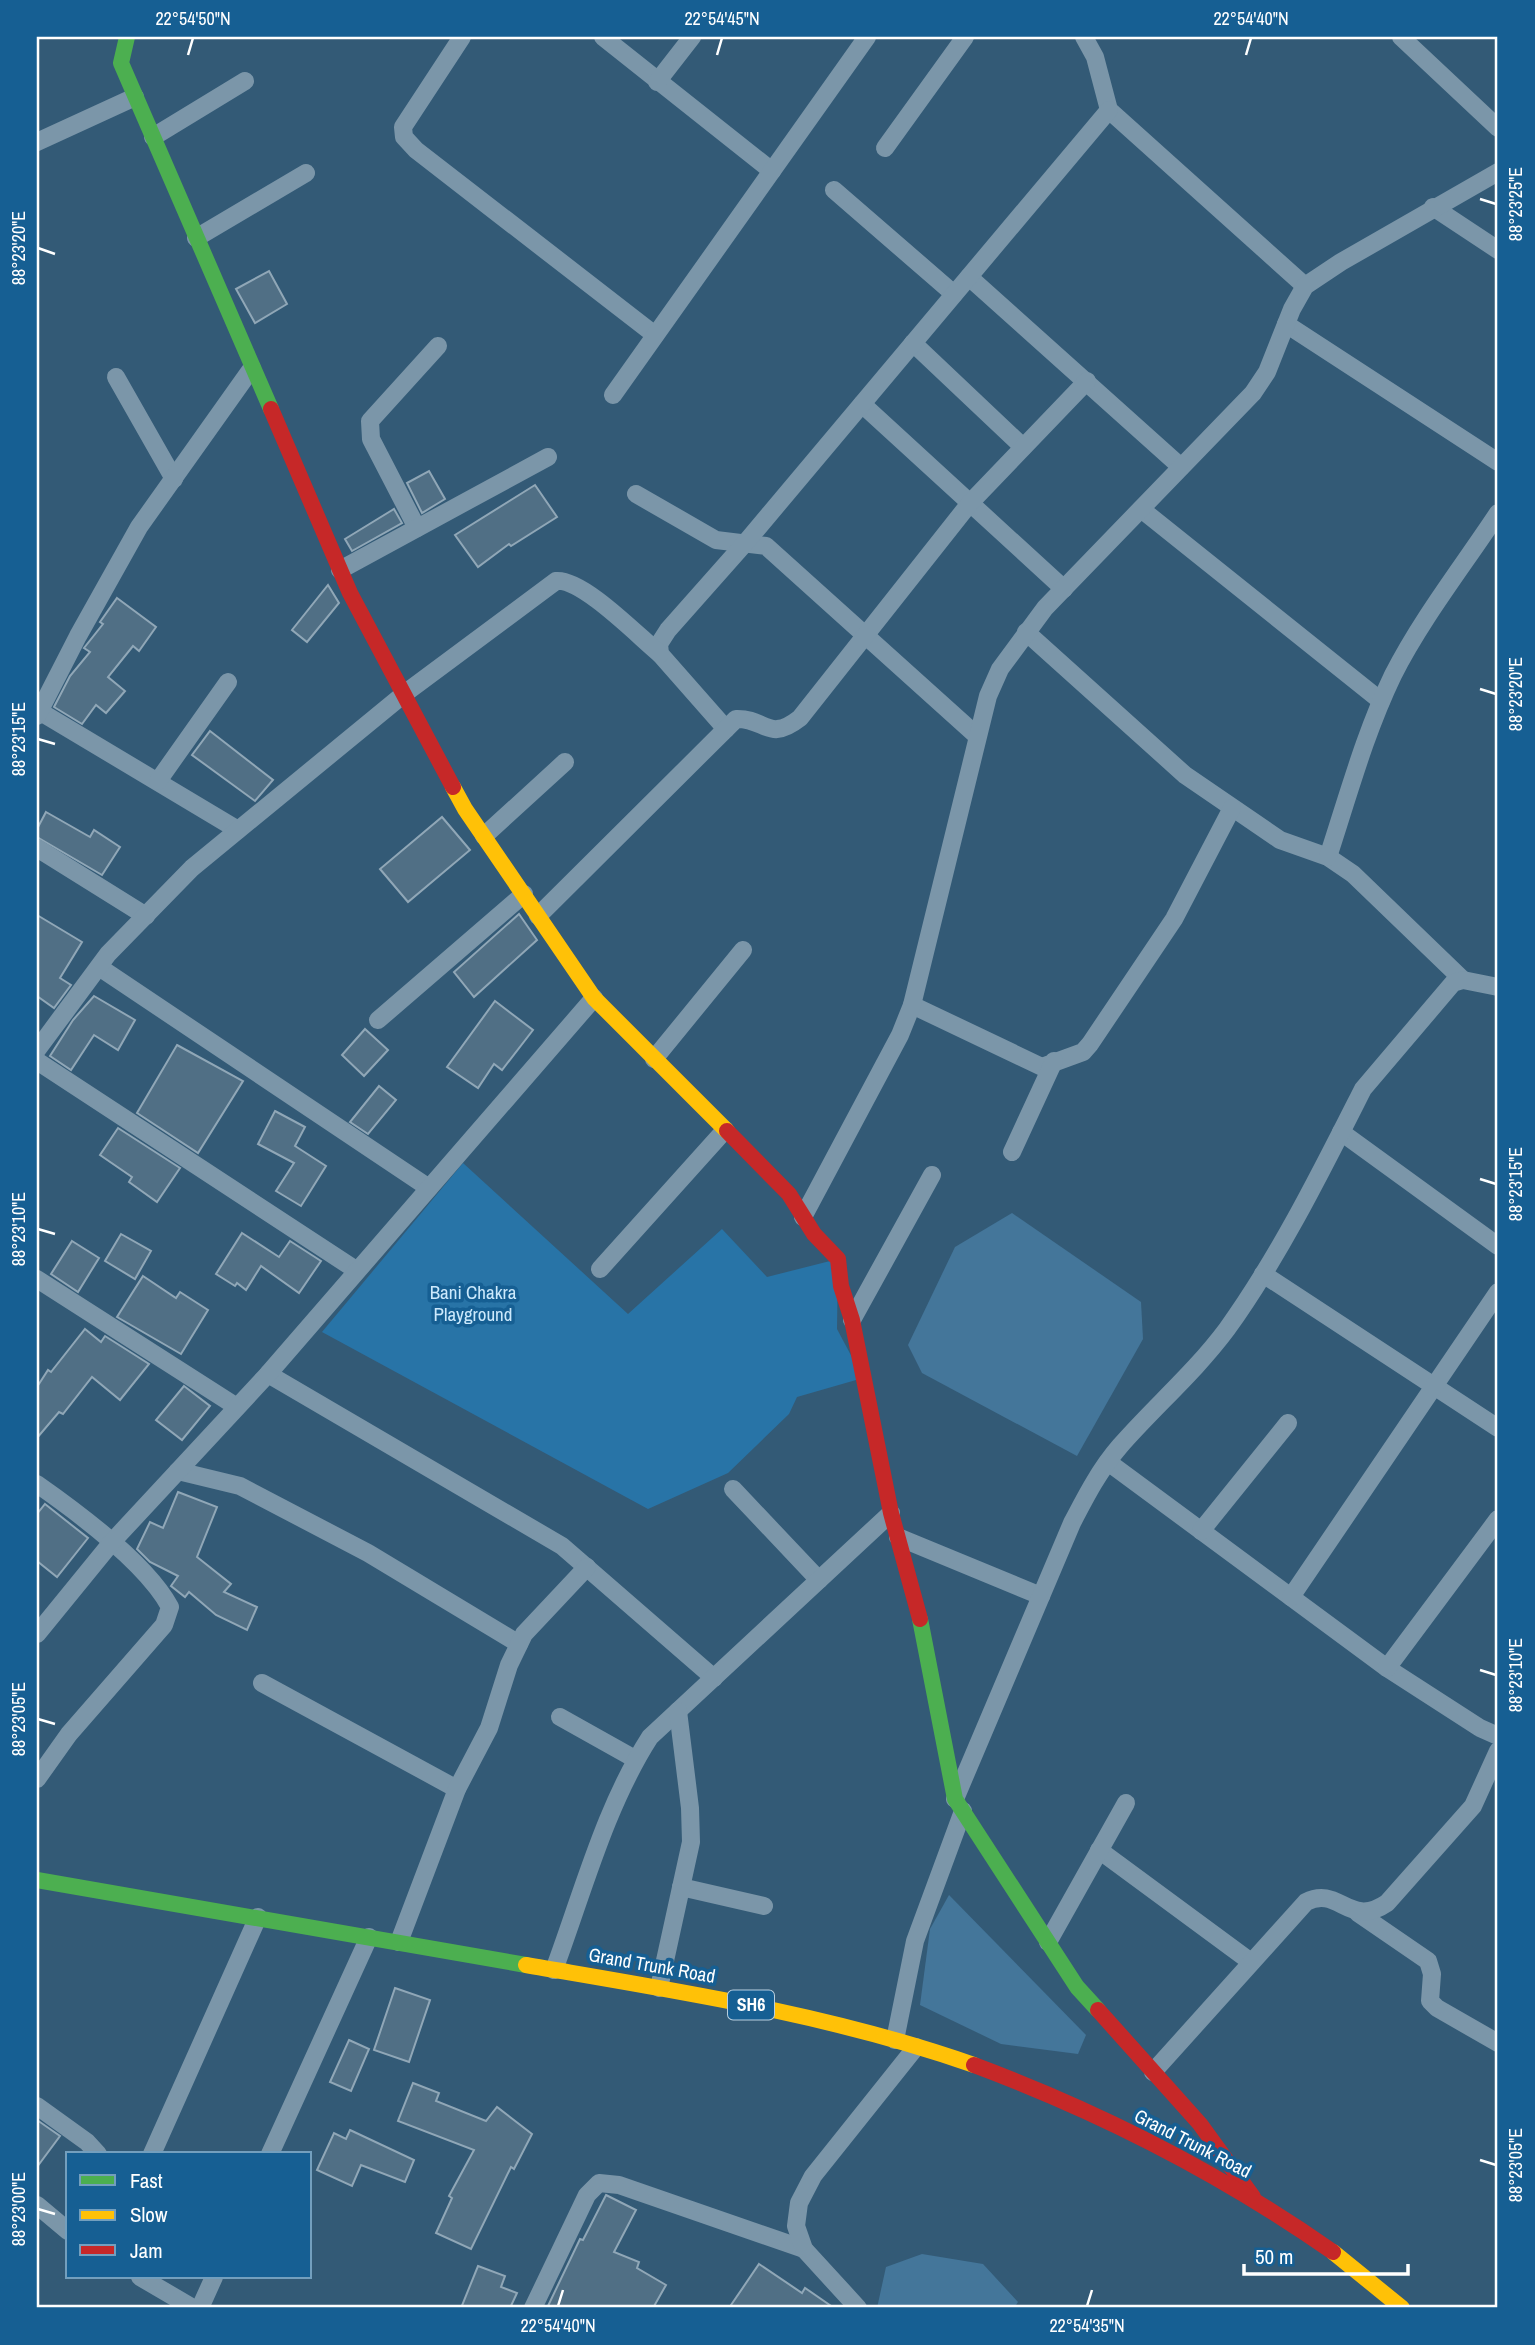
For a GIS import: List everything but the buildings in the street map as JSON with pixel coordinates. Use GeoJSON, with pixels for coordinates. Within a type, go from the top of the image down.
{"type":"FeatureCollection","features":[{"type":"Feature","properties":{"kind":"street"},"geometry":{"type":"LineString","coordinates":[[127,37],[121,64],[340,570],[466,809],[594,998],[789,1194],[814,1234],[838,1259],[841,1286],[852,1320],[891,1513],[928,1644],[959,1805],[1077,1987],[1200,2124],[1253,2197]]}},
{"type":"Feature","properties":{"kind":"street"},"geometry":{"type":"LineString","coordinates":[[462,37],[403,127],[404,137],[416,150],[655,335]]}},
{"type":"Feature","properties":{"kind":"street"},"geometry":{"type":"LineString","coordinates":[[603,37],[772,171]]}},
{"type":"Feature","properties":{"kind":"street"},"geometry":{"type":"LineString","coordinates":[[657,82],[692,37]]}},
{"type":"Feature","properties":{"kind":"street"},"geometry":{"type":"LineString","coordinates":[[612,395],[867,37]]}},
{"type":"Feature","properties":{"kind":"street"},"geometry":{"type":"LineString","coordinates":[[884,148],[965,37]]}},
{"type":"Feature","properties":{"kind":"street"},"geometry":{"type":"LineString","coordinates":[[1401,37],[1498,128]]}},
{"type":"Feature","properties":{"kind":"street"},"geometry":{"type":"LineString","coordinates":[[1090,39],[1109,110],[1304,286]]}},
{"type":"Feature","properties":{"kind":"street"},"geometry":{"type":"LineString","coordinates":[[153,138],[245,81]]}},
{"type":"Feature","properties":{"kind":"street"},"geometry":{"type":"LineString","coordinates":[[37,142],[135,97]]}},
{"type":"Feature","properties":{"kind":"street"},"geometry":{"type":"LineString","coordinates":[[660,654],[659,644],[667,630],[746,542],[1109,110]]}},
{"type":"Feature","properties":{"kind":"street"},"geometry":{"type":"LineString","coordinates":[[803,1217],[886,1066],[912,1005],[976,735],[1000,669],[1026,632],[1064,589],[1253,393],[1267,372],[1304,286],[1433,207],[1498,172]]}},
{"type":"Feature","properties":{"kind":"street"},"geometry":{"type":"LineString","coordinates":[[196,238],[306,173]]}},
{"type":"Feature","properties":{"kind":"street"},"geometry":{"type":"LineString","coordinates":[[834,190],[954,294]]}},
{"type":"Feature","properties":{"kind":"street"},"geometry":{"type":"LineString","coordinates":[[1433,207],[1498,250]]}},
{"type":"Feature","properties":{"kind":"street"},"geometry":{"type":"LineString","coordinates":[[969,277],[1181,467]]}},
{"type":"Feature","properties":{"kind":"street"},"geometry":{"type":"LineString","coordinates":[[1286,324],[1498,463]]}},
{"type":"Feature","properties":{"kind":"street"},"geometry":{"type":"LineString","coordinates":[[913,343],[1023,447]]}},
{"type":"Feature","properties":{"kind":"street"},"geometry":{"type":"LineString","coordinates":[[417,528],[371,439],[370,421],[438,346]]}},
{"type":"Feature","properties":{"kind":"street"},"geometry":{"type":"LineString","coordinates":[[239,830],[38,714],[139,527],[252,368]]}},
{"type":"Feature","properties":{"kind":"street"},"geometry":{"type":"LineString","coordinates":[[116,377],[174,478]]}},
{"type":"Feature","properties":{"kind":"street"},"geometry":{"type":"LineString","coordinates":[[538,916],[736,719],[748,718],[761,727],[785,730],[800,718],[970,503],[1087,381]]}},
{"type":"Feature","properties":{"kind":"street"},"geometry":{"type":"LineString","coordinates":[[862,404],[1064,589]]}},
{"type":"Feature","properties":{"kind":"street"},"geometry":{"type":"LineString","coordinates":[[340,570],[548,457]]}},
{"type":"Feature","properties":{"kind":"street"},"geometry":{"type":"LineString","coordinates":[[636,494],[716,540],[766,546],[976,735]]}},
{"type":"Feature","properties":{"kind":"street"},"geometry":{"type":"LineString","coordinates":[[1141,509],[1381,701]]}},
{"type":"Feature","properties":{"kind":"street"},"geometry":{"type":"LineString","coordinates":[[1328,857],[1381,701],[1413,640],[1498,513]]}},
{"type":"Feature","properties":{"kind":"street"},"geometry":{"type":"LineString","coordinates":[[37,1050],[99,967],[192,868],[404,694],[556,581],[565,580],[585,591],[660,654],[726,729]]}},
{"type":"Feature","properties":{"kind":"street"},"geometry":{"type":"LineString","coordinates":[[1026,632],[1161,757],[1280,840],[1328,857],[1380,896],[1463,980],[1498,987]]}},
{"type":"Feature","properties":{"kind":"street"},"geometry":{"type":"LineString","coordinates":[[158,781],[228,682]]}},
{"type":"Feature","properties":{"kind":"street"},"geometry":{"type":"LineString","coordinates":[[484,836],[565,762]]}},
{"type":"Feature","properties":{"kind":"street"},"geometry":{"type":"LineString","coordinates":[[912,1005],[1028,1062],[1042,1066],[1083,1052],[1174,919],[1231,808]]}},
{"type":"Feature","properties":{"kind":"street"},"geometry":{"type":"LineString","coordinates":[[37,848],[146,915]]}},
{"type":"Feature","properties":{"kind":"street"},"geometry":{"type":"LineString","coordinates":[[379,1020],[523,894]]}},
{"type":"Feature","properties":{"kind":"street"},"geometry":{"type":"LineString","coordinates":[[654,1059],[743,950]]}},
{"type":"Feature","properties":{"kind":"street"},"geometry":{"type":"LineString","coordinates":[[99,967],[429,1188]]}},
{"type":"Feature","properties":{"kind":"street"},"geometry":{"type":"LineString","coordinates":[[895,2040],[915,1941],[959,1805],[1072,1523],[1119,1447],[1204,1357],[1263,1274],[1363,1089],[1447,990],[1463,980]]}},
{"type":"Feature","properties":{"kind":"street"},"geometry":{"type":"LineString","coordinates":[[37,1634],[112,1542],[268,1374],[594,998]]}},
{"type":"Feature","properties":{"kind":"street"},"geometry":{"type":"LineString","coordinates":[[37,1061],[356,1270]]}},
{"type":"Feature","properties":{"kind":"street"},"geometry":{"type":"LineString","coordinates":[[1012,1152],[1054,1061]]}},
{"type":"Feature","properties":{"kind":"street"},"geometry":{"type":"LineString","coordinates":[[600,1269],[725,1130]]}},
{"type":"Feature","properties":{"kind":"street"},"geometry":{"type":"LineString","coordinates":[[1341,1132],[1498,1246]]}},
{"type":"Feature","properties":{"kind":"street"},"geometry":{"type":"LineString","coordinates":[[852,1320],[932,1175]]}},
{"type":"Feature","properties":{"kind":"street"},"geometry":{"type":"LineString","coordinates":[[1263,1274],[1498,1428]]}},
{"type":"Feature","properties":{"kind":"street"},"geometry":{"type":"LineString","coordinates":[[37,1279],[237,1407]]}},
{"type":"Feature","properties":{"kind":"street"},"geometry":{"type":"LineString","coordinates":[[1291,1597],[1498,1292]]}},
{"type":"Feature","properties":{"kind":"street"},"geometry":{"type":"LineString","coordinates":[[268,1374],[562,1546],[714,1678]]}},
{"type":"Feature","properties":{"kind":"street"},"geometry":{"type":"LineString","coordinates":[[1201,1531],[1288,1423]]}},
{"type":"Feature","properties":{"kind":"street"},"geometry":{"type":"LineString","coordinates":[[1108,1462],[1387,1668],[1480,1728],[1498,1736]]}},
{"type":"Feature","properties":{"kind":"street"},"geometry":{"type":"LineString","coordinates":[[178,1471],[240,1486],[368,1553],[519,1644]]}},
{"type":"Feature","properties":{"kind":"street"},"geometry":{"type":"LineString","coordinates":[[37,1484],[112,1542],[163,1594],[170,1606],[168,1616],[69,1734],[37,1779]]}},
{"type":"Feature","properties":{"kind":"street"},"geometry":{"type":"LineString","coordinates":[[733,1489],[819,1580]]}},
{"type":"Feature","properties":{"kind":"street"},"geometry":{"type":"LineString","coordinates":[[554,1970],[614,1806],[635,1759],[650,1737],[891,1513]]}},
{"type":"Feature","properties":{"kind":"street"},"geometry":{"type":"LineString","coordinates":[[1387,1668],[1498,1519]]}},
{"type":"Feature","properties":{"kind":"street"},"geometry":{"type":"LineString","coordinates":[[898,1537],[1041,1596]]}},
{"type":"Feature","properties":{"kind":"street"},"geometry":{"type":"LineString","coordinates":[[399,1942],[457,1788],[489,1728],[509,1665],[524,1634],[587,1567]]}},
{"type":"Feature","properties":{"kind":"street"},"geometry":{"type":"LineString","coordinates":[[262,1683],[457,1788]]}},
{"type":"Feature","properties":{"kind":"street"},"geometry":{"type":"LineString","coordinates":[[659,1988],[691,1842],[690,1808],[678,1711]]}},
{"type":"Feature","properties":{"kind":"street"},"geometry":{"type":"LineString","coordinates":[[560,1717],[635,1759]]}},
{"type":"Feature","properties":{"kind":"street"},"geometry":{"type":"LineString","coordinates":[[1356,1912],[1373,1913],[1387,1903],[1474,1806],[1498,1751]]}},
{"type":"Feature","properties":{"kind":"street"},"geometry":{"type":"LineString","coordinates":[[1048,1942],[1126,1803]]}},
{"type":"Feature","properties":{"kind":"street"},"geometry":{"type":"LineString","coordinates":[[1098,1850],[1251,1962]]}},
{"type":"Feature","properties":{"kind":"street","name":"Grand Trunk Road"},"geometry":{"type":"LineString","coordinates":[[37,1880],[659,1988],[798,2015],[895,2040],[1026,2085],[1184,2160],[1253,2197],[1353,2267],[1402,2308]]}},
{"type":"Feature","properties":{"kind":"street"},"geometry":{"type":"LineString","coordinates":[[681,1887],[764,1906]]}},
{"type":"Feature","properties":{"kind":"street"},"geometry":{"type":"LineString","coordinates":[[1153,2072],[1306,1902],[1316,1896],[1331,1899],[1356,1912],[1428,1961],[1432,1975],[1430,2001],[1437,2008],[1498,2043]]}},
{"type":"Feature","properties":{"kind":"street"},"geometry":{"type":"LineString","coordinates":[[153,2152],[258,1917]]}},
{"type":"Feature","properties":{"kind":"street"},"geometry":{"type":"LineString","coordinates":[[271,2152],[369,1937]]}},
{"type":"Feature","properties":{"kind":"street"},"geometry":{"type":"LineString","coordinates":[[858,2308],[804,2249],[796,2226],[799,2203],[813,2176],[916,2047]]}},
{"type":"Feature","properties":{"kind":"street"},"geometry":{"type":"LineString","coordinates":[[37,2106],[87,2142],[96,2152]]}},
{"type":"Feature","properties":{"kind":"street"},"geometry":{"type":"LineString","coordinates":[[533,2308],[587,2195],[599,2183],[619,2185],[804,2249]]}},
{"type":"Feature","properties":{"kind":"street"},"geometry":{"type":"LineString","coordinates":[[37,2205],[66,2229]]}},
{"type":"Feature","properties":{"kind":"street"},"geometry":{"type":"LineString","coordinates":[[142,2278],[193,2308]]}},
{"type":"Feature","properties":{"kind":"street"},"geometry":{"type":"LineString","coordinates":[[200,2308],[214,2278]]}},
{"type":"Feature","properties":{"kind":"green space","name":"Bani Chakra Playground"},"geometry":{"type":"Polygon","coordinates":[[[463,1163],[628,1314],[722,1229],[767,1277],[838,1259],[837,1329],[863,1378],[797,1397],[789,1414],[728,1473],[648,1509],[322,1332],[463,1163]]]}},
{"type":"Feature","properties":{"kind":"shaded area"},"geometry":{"type":"Polygon","coordinates":[[[1012,1213],[1141,1302],[1143,1339],[1077,1456],[922,1373],[908,1345],[955,1247],[1012,1213]]]}},
{"type":"Feature","properties":{"kind":"shaded area"},"geometry":{"type":"Polygon","coordinates":[[[949,1895],[1086,2035],[1078,2054],[1001,2044],[920,2005],[930,1929],[949,1895]]]}},
{"type":"Feature","properties":{"kind":"shaded area"},"geometry":{"type":"Polygon","coordinates":[[[922,2254],[983,2264],[1018,2302],[1014,2308],[877,2308],[886,2267],[922,2254]]]}},
{"type":"Feature","properties":{"kind":"traffic: fast"},"geometry":{"type":"LineString","coordinates":[[127,37],[121,63],[271,409]]}},
{"type":"Feature","properties":{"kind":"traffic: fast"},"geometry":{"type":"LineString","coordinates":[[920,1619],[955,1799],[1077,1987],[1098,2010]]}},
{"type":"Feature","properties":{"kind":"traffic: fast"},"geometry":{"type":"LineString","coordinates":[[37,1880],[526,1965]]}},
{"type":"Feature","properties":{"kind":"traffic: slow"},"geometry":{"type":"LineString","coordinates":[[453,787],[465,809],[594,998],[727,1131]]}},
{"type":"Feature","properties":{"kind":"traffic: slow"},"geometry":{"type":"LineString","coordinates":[[526,1965],[808,2018],[919,2047],[974,2065]]}},
{"type":"Feature","properties":{"kind":"traffic: slow"},"geometry":{"type":"LineString","coordinates":[[1333,2252],[1402,2308]]}},
{"type":"Feature","properties":{"kind":"traffic: jam"},"geometry":{"type":"LineString","coordinates":[[271,409],[350,593],[453,787]]}},
{"type":"Feature","properties":{"kind":"traffic: jam"},"geometry":{"type":"LineString","coordinates":[[727,1131],[789,1194],[814,1234],[838,1259],[841,1286],[852,1320],[891,1513],[920,1619]]}},
{"type":"Feature","properties":{"kind":"traffic: jam"},"geometry":{"type":"LineString","coordinates":[[1098,2010],[1200,2124],[1253,2197]]}},
{"type":"Feature","properties":{"kind":"traffic: jam"},"geometry":{"type":"LineString","coordinates":[[974,2065],[1068,2103],[1160,2147],[1248,2197],[1333,2252]]}}]}
